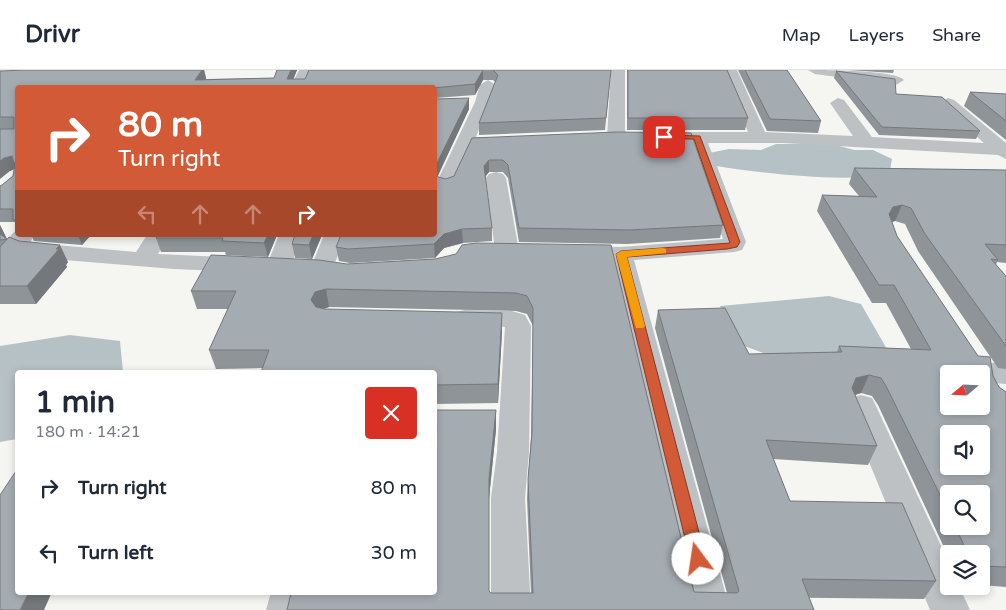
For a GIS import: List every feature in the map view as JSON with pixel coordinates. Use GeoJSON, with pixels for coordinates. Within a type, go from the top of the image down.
{"type":"FeatureCollection","features":[{"type":"Feature","properties":{"kind":"street"},"geometry":{"type":"LineString","coordinates":[[299,85],[306,70]]}},
{"type":"Feature","properties":{"kind":"street"},"geometry":{"type":"LineString","coordinates":[[616,137],[618,70]]}},
{"type":"Feature","properties":{"kind":"street"},"geometry":{"type":"LineString","coordinates":[[730,70],[759,138]]}},
{"type":"Feature","properties":{"kind":"street"},"geometry":{"type":"LineString","coordinates":[[815,70],[896,80]]}},
{"type":"Feature","properties":{"kind":"street"},"geometry":{"type":"LineString","coordinates":[[446,184],[486,94],[464,102]]}},
{"type":"Feature","properties":{"kind":"street"},"geometry":{"type":"LineString","coordinates":[[838,102],[867,143]]}},
{"type":"Feature","properties":{"kind":"street"},"geometry":{"type":"LineString","coordinates":[[948,103],[1004,152]]}},
{"type":"Feature","properties":{"kind":"street"},"geometry":{"type":"LineString","coordinates":[[661,137],[759,138],[1004,152]]}},
{"type":"Feature","properties":{"kind":"street"},"geometry":{"type":"LineString","coordinates":[[552,252],[621,254],[734,245],[735,242],[697,137]]}},
{"type":"Feature","properties":{"kind":"street"},"geometry":{"type":"LineString","coordinates":[[464,143],[528,140]]}},
{"type":"Feature","properties":{"kind":"street"},"geometry":{"type":"LineString","coordinates":[[496,178],[507,251]]}},
{"type":"Feature","properties":{"kind":"street"},"geometry":{"type":"LineString","coordinates":[[0,230],[15,231]]}},
{"type":"Feature","properties":{"kind":"street"},"geometry":{"type":"LineString","coordinates":[[21,237],[19,245],[28,250],[143,259],[331,269],[335,237]]}},
{"type":"Feature","properties":{"kind":"street"},"geometry":{"type":"LineString","coordinates":[[143,259],[157,237]]}},
{"type":"Feature","properties":{"kind":"street"},"geometry":{"type":"LineString","coordinates":[[278,266],[289,237]]}},
{"type":"Feature","properties":{"kind":"street"},"geometry":{"type":"LineString","coordinates":[[621,254],[710,610]]}},
{"type":"Feature","properties":{"kind":"street"},"geometry":{"type":"LineString","coordinates":[[439,318],[516,321],[518,326],[498,416],[513,452],[508,498],[510,610]]}},
{"type":"Feature","properties":{"kind":"street"},"geometry":{"type":"LineString","coordinates":[[967,348],[996,381]]}},
{"type":"Feature","properties":{"kind":"street"},"geometry":{"type":"LineString","coordinates":[[861,406],[950,610]]}},
{"type":"Feature","properties":{"kind":"street"},"geometry":{"type":"LineString","coordinates":[[286,610],[290,595]]}},
{"type":"Feature","properties":{"kind":"shaded area"},"geometry":{"type":"Polygon","coordinates":[[[776,144],[832,144],[854,150],[873,150],[892,159],[889,175],[848,178],[757,172],[716,166],[709,153],[729,149],[761,150],[776,144]]]}},
{"type":"Feature","properties":{"kind":"shaded area"},"geometry":{"type":"Polygon","coordinates":[[[829,296],[861,304],[891,356],[769,355],[736,343],[720,306],[829,296]]]}},
{"type":"Feature","properties":{"kind":"shaded area"},"geometry":{"type":"Polygon","coordinates":[[[70,335],[120,341],[123,370],[15,370],[15,439],[0,442],[0,346],[70,335]]]}},
{"type":"Feature","properties":{"kind":"building"},"geometry":{"type":"Polygon","coordinates":[[[202,70],[195,80],[274,78],[277,70],[291,70],[287,79],[305,79],[309,70],[483,70],[475,84],[437,88],[437,85],[15,85],[14,163],[12,156],[0,161],[0,129],[14,129],[14,117],[0,117],[0,71],[202,70]]]}},
{"type":"Feature","properties":{"kind":"building"},"geometry":{"type":"Polygon","coordinates":[[[493,70],[611,70],[606,118],[479,123],[498,75],[493,70]]]}},
{"type":"Feature","properties":{"kind":"building"},"geometry":{"type":"Polygon","coordinates":[[[628,70],[727,70],[748,118],[628,118],[628,70]]]}},
{"type":"Feature","properties":{"kind":"building"},"geometry":{"type":"Polygon","coordinates":[[[745,70],[787,70],[821,121],[770,119],[745,70]]]}},
{"type":"Feature","properties":{"kind":"building"},"geometry":{"type":"Polygon","coordinates":[[[836,71],[895,79],[896,94],[942,97],[980,131],[882,127],[836,71]]]}},
{"type":"Feature","properties":{"kind":"building"},"geometry":{"type":"Polygon","coordinates":[[[970,92],[1006,94],[1006,121],[970,92]]]}},
{"type":"Feature","properties":{"kind":"building"},"geometry":{"type":"Polygon","coordinates":[[[469,98],[437,163],[437,99],[469,98]]]}},
{"type":"Feature","properties":{"kind":"building"},"geometry":{"type":"Polygon","coordinates":[[[617,132],[691,133],[723,225],[629,230],[519,228],[508,165],[503,160],[489,160],[484,166],[492,228],[462,229],[444,234],[434,244],[348,249],[336,247],[340,237],[437,237],[437,176],[446,179],[454,176],[472,138],[617,132]]]}},
{"type":"Feature","properties":{"kind":"building"},"geometry":{"type":"Polygon","coordinates":[[[854,168],[1006,170],[1006,245],[985,244],[998,260],[991,259],[1006,276],[1006,346],[925,234],[911,208],[902,205],[893,207],[889,214],[897,236],[978,356],[990,357],[993,376],[999,387],[1006,392],[1006,567],[990,566],[990,545],[963,545],[959,535],[990,535],[990,485],[940,485],[940,495],[886,386],[881,378],[869,375],[856,378],[852,388],[877,446],[766,440],[790,501],[902,503],[936,581],[802,579],[814,610],[287,610],[291,595],[437,595],[437,410],[496,410],[489,479],[489,591],[491,593],[533,593],[528,479],[532,433],[533,308],[527,296],[516,293],[326,289],[315,292],[311,300],[316,307],[325,309],[502,313],[498,384],[437,385],[437,370],[262,370],[269,350],[209,350],[236,291],[191,291],[211,255],[319,260],[347,264],[435,259],[456,254],[462,245],[476,243],[611,245],[694,592],[737,593],[739,591],[658,310],[725,308],[749,354],[842,352],[839,346],[931,350],[894,285],[879,285],[822,195],[877,197],[854,168]]]}},
{"type":"Feature","properties":{"kind":"building"},"geometry":{"type":"Polygon","coordinates":[[[14,170],[15,220],[13,220],[13,209],[0,209],[0,186],[13,176],[14,170]]]}},
{"type":"Feature","properties":{"kind":"building"},"geometry":{"type":"Polygon","coordinates":[[[0,234],[7,239],[0,240],[0,234]]]}},
{"type":"Feature","properties":{"kind":"building"},"geometry":{"type":"Polygon","coordinates":[[[9,237],[19,241],[60,245],[56,249],[59,249],[27,286],[0,286],[0,247],[9,237]]]}},
{"type":"Feature","properties":{"kind":"building"},"geometry":{"type":"Polygon","coordinates":[[[267,237],[264,243],[222,241],[223,238],[156,238],[267,237]]]}},
{"type":"Feature","properties":{"kind":"building"},"geometry":{"type":"Polygon","coordinates":[[[294,237],[312,237],[309,245],[292,244],[294,237]]]}},
{"type":"Feature","properties":{"kind":"building"},"geometry":{"type":"Polygon","coordinates":[[[15,472],[15,595],[28,595],[20,610],[0,610],[0,495],[15,472]]]}},
{"type":"Feature","properties":{"kind":"slow traffic"},"geometry":{"type":"LineString","coordinates":[[640,326],[621,254],[663,251]]}},
{"type":"Feature","properties":{"kind":"route"},"geometry":{"type":"LineString","coordinates":[[664,137],[697,137],[735,242],[734,245],[727,246],[621,254],[698,559]]}}]}
